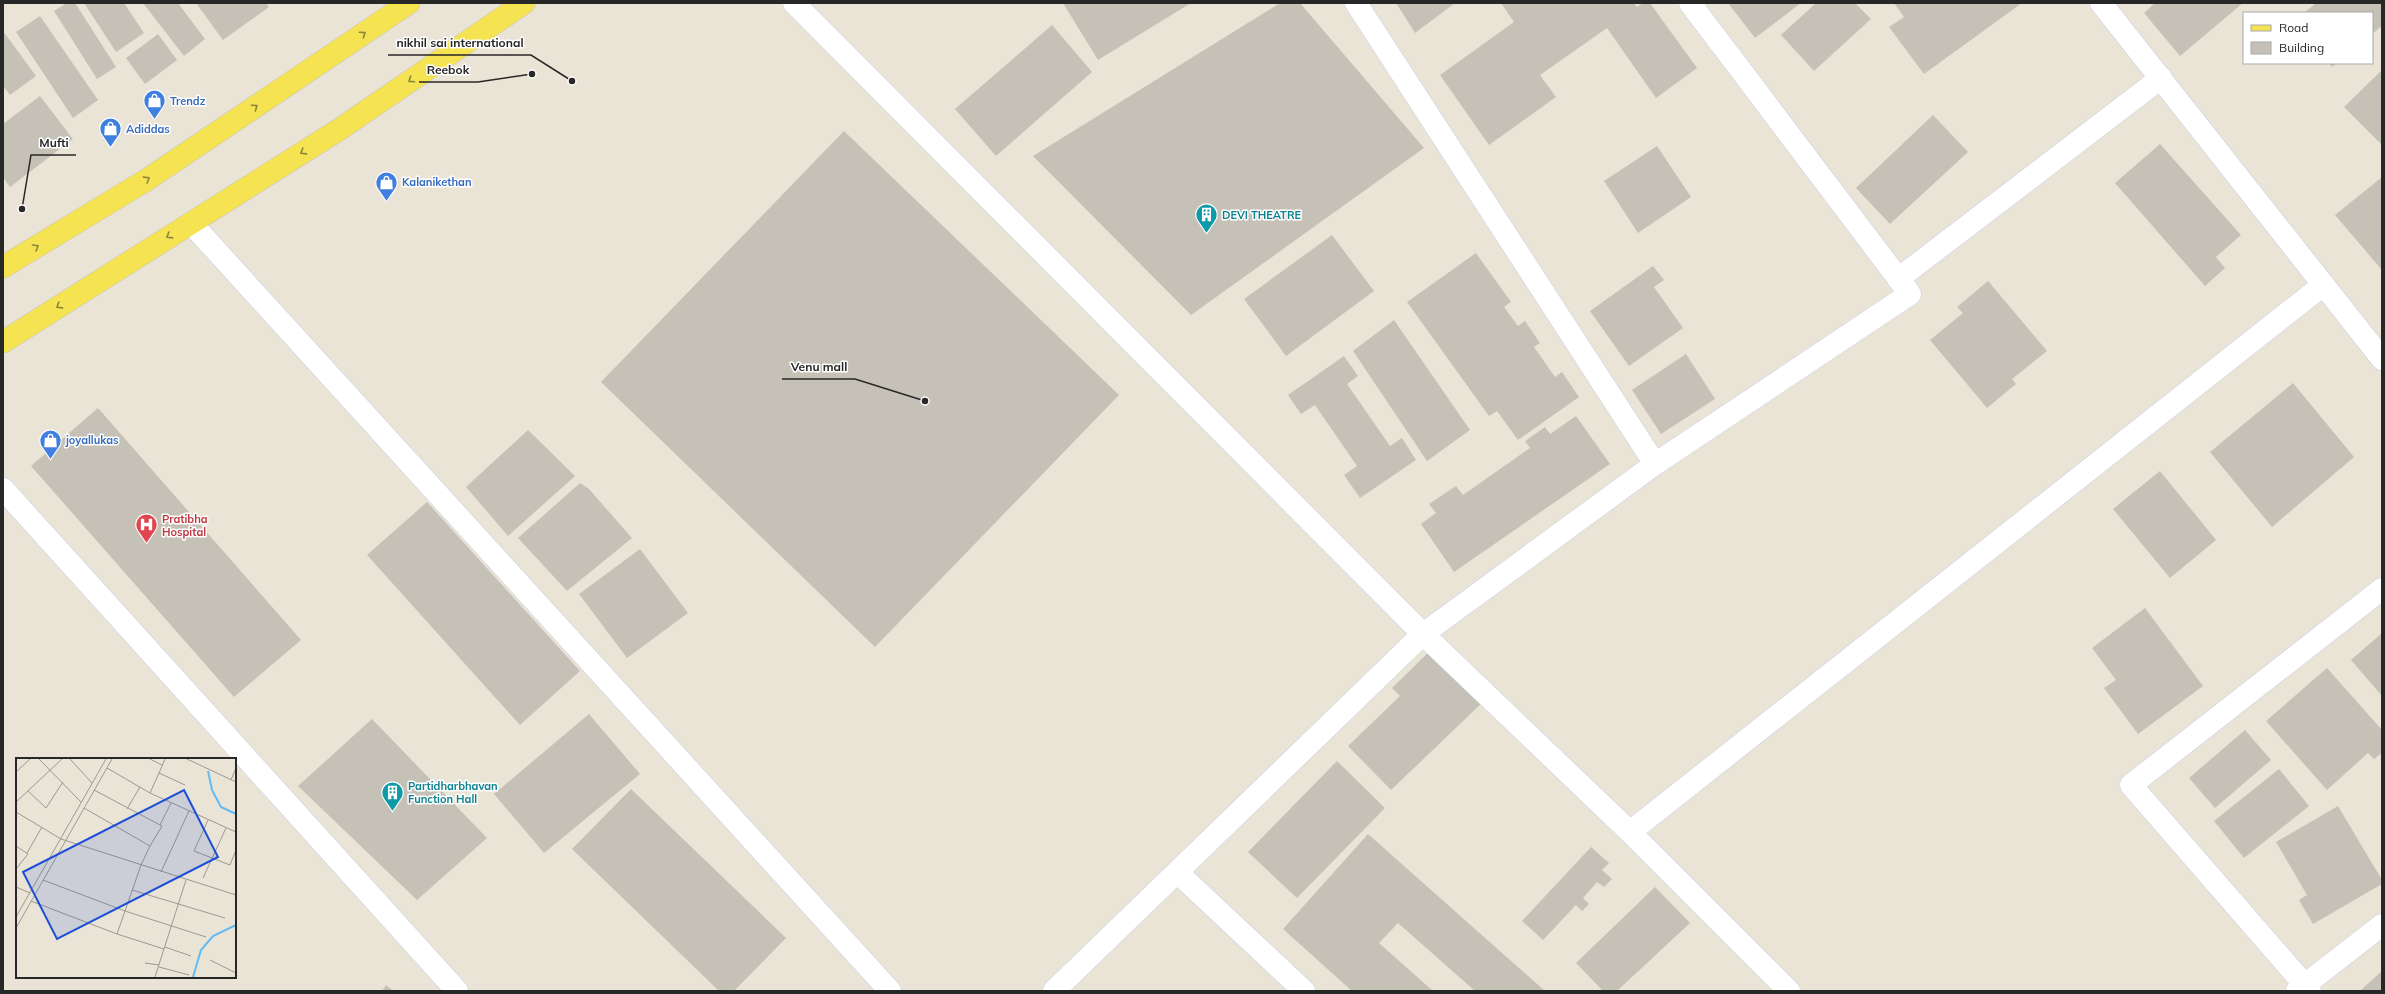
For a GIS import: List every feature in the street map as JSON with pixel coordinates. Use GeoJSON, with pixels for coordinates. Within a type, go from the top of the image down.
{"type":"FeatureCollection","features":[{"type":"Feature","properties":{"kind":"main road"},"geometry":{"type":"LineString","coordinates":[[3,267],[148,179],[409,3]]}},
{"type":"Feature","properties":{"kind":"main road"},"geometry":{"type":"LineString","coordinates":[[3,342],[340,129],[524,3]]}},
{"type":"Feature","properties":{"kind":"street"},"geometry":{"type":"LineString","coordinates":[[794,3],[1424,634],[1630,832],[1789,991]]}},
{"type":"Feature","properties":{"kind":"street"},"geometry":{"type":"LineString","coordinates":[[1356,3],[1655,464]]}},
{"type":"Feature","properties":{"kind":"street"},"geometry":{"type":"LineString","coordinates":[[1054,991],[1424,634],[1655,464],[1910,294],[1690,3]]}},
{"type":"Feature","properties":{"kind":"street"},"geometry":{"type":"LineString","coordinates":[[2101,3],[2382,359]]}},
{"type":"Feature","properties":{"kind":"street"},"geometry":{"type":"LineString","coordinates":[[1898,279],[2161,78]]}},
{"type":"Feature","properties":{"kind":"street"},"geometry":{"type":"LineString","coordinates":[[190,223],[890,991]]}},
{"type":"Feature","properties":{"kind":"street"},"geometry":{"type":"LineString","coordinates":[[1630,832],[2323,285]]}},
{"type":"Feature","properties":{"kind":"street"},"geometry":{"type":"LineString","coordinates":[[3,489],[457,991]]}},
{"type":"Feature","properties":{"kind":"street"},"geometry":{"type":"LineString","coordinates":[[2382,589],[2131,786],[2304,989],[2382,925]]}},
{"type":"Feature","properties":{"kind":"street"},"geometry":{"type":"LineString","coordinates":[[1177,872],[1304,991]]}},
{"type":"Feature","properties":{"kind":"building"},"geometry":{"type":"Polygon","coordinates":[[[67,3],[75,3],[116,67],[97,79],[54,11],[67,3]]]}},
{"type":"Feature","properties":{"kind":"building"},"geometry":{"type":"Polygon","coordinates":[[[84,3],[124,3],[144,33],[116,52],[84,3]]]}},
{"type":"Feature","properties":{"kind":"building"},"geometry":{"type":"Polygon","coordinates":[[[143,3],[178,3],[205,39],[184,56],[143,3]]]}},
{"type":"Feature","properties":{"kind":"building"},"geometry":{"type":"Polygon","coordinates":[[[196,3],[266,3],[269,7],[223,40],[196,3]]]}},
{"type":"Feature","properties":{"kind":"building"},"geometry":{"type":"Polygon","coordinates":[[[1063,3],[1191,3],[1098,60],[1063,3]]]}},
{"type":"Feature","properties":{"kind":"building","name":"DEVI THEATRE"},"geometry":{"type":"Polygon","coordinates":[[[1280,3],[1300,3],[1424,148],[1191,315],[1033,156],[1280,3]]]}},
{"type":"Feature","properties":{"kind":"building"},"geometry":{"type":"Polygon","coordinates":[[[1396,3],[1455,3],[1415,33],[1396,3]]]}},
{"type":"Feature","properties":{"kind":"building"},"geometry":{"type":"Polygon","coordinates":[[[1501,3],[1634,3],[1637,7],[1643,3],[1650,3],[1697,68],[1656,98],[1607,28],[1540,75],[1556,97],[1489,145],[1440,75],[1514,22],[1501,3]]]}},
{"type":"Feature","properties":{"kind":"building"},"geometry":{"type":"Polygon","coordinates":[[[1728,3],[1801,3],[1755,38],[1728,3]]]}},
{"type":"Feature","properties":{"kind":"building"},"geometry":{"type":"Polygon","coordinates":[[[1816,3],[1855,3],[1871,19],[1814,71],[1781,35],[1816,3]]]}},
{"type":"Feature","properties":{"kind":"building"},"geometry":{"type":"Polygon","coordinates":[[[1894,3],[2022,3],[1924,74],[1889,27],[1904,17],[1894,3]]]}},
{"type":"Feature","properties":{"kind":"building"},"geometry":{"type":"Polygon","coordinates":[[[2155,3],[2243,3],[2180,56],[2144,13],[2155,3]]]}},
{"type":"Feature","properties":{"kind":"building"},"geometry":{"type":"Polygon","coordinates":[[[2316,3],[2382,3],[2382,26],[2373,33],[2373,12],[2305,12],[2316,3]]]}},
{"type":"Feature","properties":{"kind":"building"},"geometry":{"type":"Polygon","coordinates":[[[40,16],[98,100],[73,118],[16,32],[40,16]]]}},
{"type":"Feature","properties":{"kind":"building"},"geometry":{"type":"Polygon","coordinates":[[[1052,25],[1092,72],[996,156],[955,109],[1052,25]]]}},
{"type":"Feature","properties":{"kind":"building"},"geometry":{"type":"Polygon","coordinates":[[[3,31],[36,76],[10,95],[3,86],[3,31]]]}},
{"type":"Feature","properties":{"kind":"building"},"geometry":{"type":"Polygon","coordinates":[[[158,34],[177,60],[145,84],[126,58],[158,34]]]}},
{"type":"Feature","properties":{"kind":"building"},"geometry":{"type":"Polygon","coordinates":[[[2382,70],[2382,145],[2344,107],[2382,70]]]}},
{"type":"Feature","properties":{"kind":"building"},"geometry":{"type":"Polygon","coordinates":[[[40,96],[73,139],[10,187],[3,177],[3,124],[40,96]]]}},
{"type":"Feature","properties":{"kind":"building"},"geometry":{"type":"Polygon","coordinates":[[[1933,115],[1968,152],[1890,224],[1856,188],[1933,115]]]}},
{"type":"Feature","properties":{"kind":"building"},"geometry":{"type":"Polygon","coordinates":[[[844,131],[1119,395],[875,647],[601,382],[844,131]]]}},
{"type":"Feature","properties":{"kind":"building"},"geometry":{"type":"Polygon","coordinates":[[[2160,144],[2241,235],[2216,257],[2225,268],[2205,286],[2115,183],[2160,144]]]}},
{"type":"Feature","properties":{"kind":"building"},"geometry":{"type":"Polygon","coordinates":[[[1657,146],[1691,197],[1638,233],[1604,181],[1657,146]]]}},
{"type":"Feature","properties":{"kind":"building"},"geometry":{"type":"Polygon","coordinates":[[[2382,177],[2382,270],[2335,215],[2382,177]]]}},
{"type":"Feature","properties":{"kind":"building"},"geometry":{"type":"Polygon","coordinates":[[[1332,235],[1374,291],[1286,356],[1244,299],[1332,235]]]}},
{"type":"Feature","properties":{"kind":"building"},"geometry":{"type":"Polygon","coordinates":[[[1476,253],[1511,302],[1504,307],[1518,326],[1525,321],[1540,343],[1534,347],[1555,377],[1562,372],[1579,397],[1518,440],[1497,411],[1489,416],[1407,302],[1476,253]]]}},
{"type":"Feature","properties":{"kind":"building"},"geometry":{"type":"Polygon","coordinates":[[[1653,266],[1664,280],[1654,287],[1683,328],[1629,366],[1590,311],[1653,266]]]}},
{"type":"Feature","properties":{"kind":"building"},"geometry":{"type":"Polygon","coordinates":[[[1988,281],[2047,351],[2012,379],[2016,384],[1987,408],[1930,340],[1963,313],[1957,307],[1988,281]]]}},
{"type":"Feature","properties":{"kind":"building"},"geometry":{"type":"Polygon","coordinates":[[[1394,320],[1470,430],[1427,461],[1353,351],[1394,320]]]}},
{"type":"Feature","properties":{"kind":"building"},"geometry":{"type":"Polygon","coordinates":[[[1686,354],[1715,399],[1661,434],[1632,390],[1686,354]]]}},
{"type":"Feature","properties":{"kind":"building"},"geometry":{"type":"Polygon","coordinates":[[[1344,356],[1358,376],[1347,384],[1390,446],[1402,438],[1416,460],[1360,498],[1344,475],[1357,466],[1315,405],[1301,414],[1288,395],[1344,356]]]}},
{"type":"Feature","properties":{"kind":"building"},"geometry":{"type":"Polygon","coordinates":[[[2293,383],[2354,457],[2272,527],[2210,452],[2293,383]]]}},
{"type":"Feature","properties":{"kind":"building"},"geometry":{"type":"Polygon","coordinates":[[[98,408],[301,640],[234,697],[31,466],[98,408]]]}},
{"type":"Feature","properties":{"kind":"building"},"geometry":{"type":"Polygon","coordinates":[[[1576,416],[1610,464],[1454,572],[1421,524],[1436,513],[1429,504],[1456,486],[1463,495],[1530,448],[1525,441],[1545,427],[1550,434],[1576,416]]]}},
{"type":"Feature","properties":{"kind":"building"},"geometry":{"type":"Polygon","coordinates":[[[528,430],[575,476],[508,536],[466,487],[528,430]]]}},
{"type":"Feature","properties":{"kind":"building"},"geometry":{"type":"Polygon","coordinates":[[[2160,471],[2216,540],[2170,578],[2113,509],[2160,471]]]}},
{"type":"Feature","properties":{"kind":"building"},"geometry":{"type":"Polygon","coordinates":[[[580,483],[589,489],[632,538],[567,591],[518,538],[580,483]]]}},
{"type":"Feature","properties":{"kind":"building"},"geometry":{"type":"Polygon","coordinates":[[[427,502],[580,671],[520,725],[367,555],[427,502]]]}},
{"type":"Feature","properties":{"kind":"building"},"geometry":{"type":"Polygon","coordinates":[[[640,549],[688,613],[627,658],[579,594],[640,549]]]}},
{"type":"Feature","properties":{"kind":"building"},"geometry":{"type":"Polygon","coordinates":[[[2145,608],[2203,686],[2138,734],[2104,688],[2116,680],[2092,648],[2145,608]]]}},
{"type":"Feature","properties":{"kind":"building"},"geometry":{"type":"Polygon","coordinates":[[[2382,633],[2382,696],[2351,660],[2382,633]]]}},
{"type":"Feature","properties":{"kind":"building"},"geometry":{"type":"Polygon","coordinates":[[[1433,648],[1484,701],[1391,790],[1348,746],[1400,696],[1392,688],[1433,648]]]}},
{"type":"Feature","properties":{"kind":"building"},"geometry":{"type":"Polygon","coordinates":[[[2327,668],[2382,730],[2382,753],[2374,759],[2368,753],[2327,790],[2266,721],[2327,668]]]}},
{"type":"Feature","properties":{"kind":"building"},"geometry":{"type":"Polygon","coordinates":[[[589,714],[640,774],[544,853],[494,794],[589,714]]]}},
{"type":"Feature","properties":{"kind":"building","name":"Partidharbhavan Function Hall"},"geometry":{"type":"Polygon","coordinates":[[[372,719],[487,838],[417,900],[298,786],[372,719]]]}},
{"type":"Feature","properties":{"kind":"building"},"geometry":{"type":"Polygon","coordinates":[[[2245,730],[2271,760],[2215,808],[2189,778],[2245,730]]]}},
{"type":"Feature","properties":{"kind":"building"},"geometry":{"type":"Polygon","coordinates":[[[1337,761],[1385,808],[1297,898],[1248,852],[1337,761]]]}},
{"type":"Feature","properties":{"kind":"building"},"geometry":{"type":"Polygon","coordinates":[[[2279,769],[2309,806],[2244,858],[2214,821],[2279,769]]]}},
{"type":"Feature","properties":{"kind":"building"},"geometry":{"type":"Polygon","coordinates":[[[631,789],[786,938],[734,991],[719,991],[572,849],[631,789]]]}},
{"type":"Feature","properties":{"kind":"building"},"geometry":{"type":"Polygon","coordinates":[[[2338,806],[2382,880],[2382,884],[2313,924],[2299,900],[2307,895],[2276,842],[2338,806]]]}},
{"type":"Feature","properties":{"kind":"building"},"geometry":{"type":"Polygon","coordinates":[[[1368,834],[1545,991],[1475,991],[1398,923],[1379,943],[1433,991],[1352,991],[1283,929],[1368,834]]]}},
{"type":"Feature","properties":{"kind":"building"},"geometry":{"type":"Polygon","coordinates":[[[1591,847],[1609,863],[1602,870],[1612,879],[1604,887],[1597,882],[1583,898],[1589,904],[1582,911],[1576,905],[1543,940],[1522,921],[1591,847]]]}},
{"type":"Feature","properties":{"kind":"building"},"geometry":{"type":"Polygon","coordinates":[[[1655,887],[1690,923],[1617,991],[1603,991],[1576,963],[1655,887]]]}},
{"type":"Feature","properties":{"kind":"building"},"geometry":{"type":"Polygon","coordinates":[[[2382,971],[2382,991],[2361,990],[2382,971]]]}},
{"type":"Feature","properties":{"kind":"building"},"geometry":{"type":"Polygon","coordinates":[[[386,985],[394,991],[382,991],[386,985]]]}},
{"type":"Feature","properties":{"kind":"place","name":"Reebok"},"geometry":{"type":"Point","coordinates":[532,74]}},
{"type":"Feature","properties":{"kind":"place","name":"nikhil sai international"},"geometry":{"type":"Point","coordinates":[572,81]}},
{"type":"Feature","properties":{"kind":"place","name":"Trendz"},"geometry":{"type":"Point","coordinates":[155,120]}},
{"type":"Feature","properties":{"kind":"place","name":"Adiddas"},"geometry":{"type":"Point","coordinates":[111,148]}},
{"type":"Feature","properties":{"kind":"place","name":"Kalanikethan"},"geometry":{"type":"Point","coordinates":[387,202]}},
{"type":"Feature","properties":{"kind":"place","name":"Mufti"},"geometry":{"type":"Point","coordinates":[22,209]}},
{"type":"Feature","properties":{"kind":"place","name":"DEVI THEATRE"},"geometry":{"type":"Point","coordinates":[1207,234]}},
{"type":"Feature","properties":{"kind":"place","name":"Venu mall"},"geometry":{"type":"Point","coordinates":[925,401]}},
{"type":"Feature","properties":{"kind":"place","name":"joyallukas"},"geometry":{"type":"Point","coordinates":[51,460]}},
{"type":"Feature","properties":{"kind":"place","name":"Pratibha Hospital"},"geometry":{"type":"Point","coordinates":[146,544]}},
{"type":"Feature","properties":{"kind":"place","name":"Partidharbhavan Function Hall"},"geometry":{"type":"Point","coordinates":[393,812]}}]}
